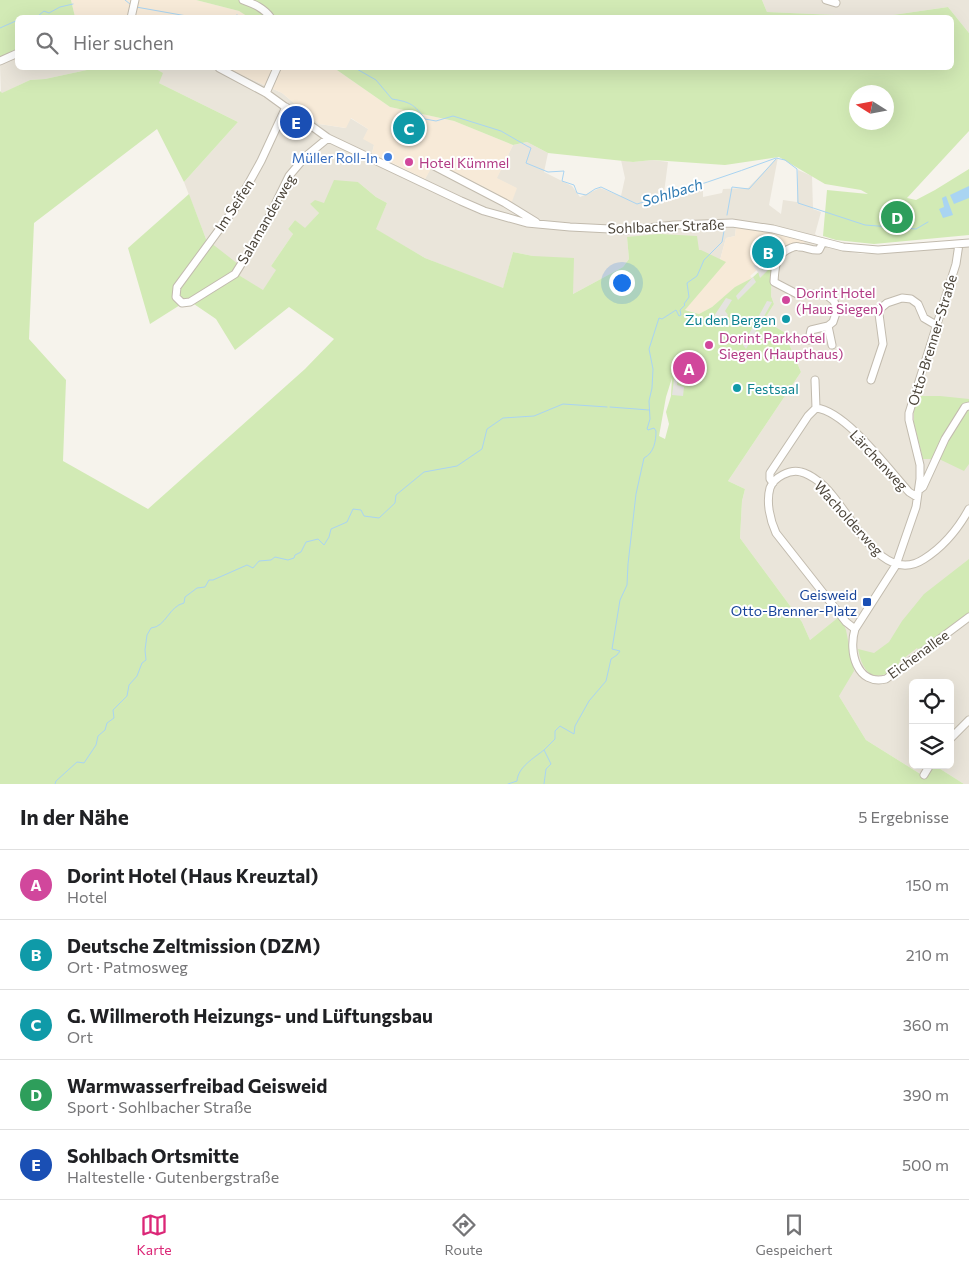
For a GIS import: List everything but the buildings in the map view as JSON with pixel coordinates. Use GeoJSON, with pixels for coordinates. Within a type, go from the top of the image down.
{"type":"FeatureCollection","features":[{"type":"Feature","properties":{"kind":"street"},"geometry":{"type":"LineString","coordinates":[[132,15],[134,0]]}},
{"type":"Feature","properties":{"kind":"street"},"geometry":{"type":"LineString","coordinates":[[243,0],[254,4],[269,15]]}},
{"type":"Feature","properties":{"kind":"street"},"geometry":{"type":"LineString","coordinates":[[826,0],[836,3]]}},
{"type":"Feature","properties":{"kind":"street"},"geometry":{"type":"LineString","coordinates":[[0,62],[15,54]]}},
{"type":"Feature","properties":{"kind":"street","name":"Sohlbacher Straße"},"geometry":{"type":"LineString","coordinates":[[223,70],[266,92],[328,138],[476,208],[504,217],[540,225],[630,230],[674,225],[732,223],[773,228],[843,247],[878,250],[969,243]]}},
{"type":"Feature","properties":{"kind":"street"},"geometry":{"type":"LineString","coordinates":[[266,92],[276,70]]}},
{"type":"Feature","properties":{"kind":"street","name":"Im Seifen"},"geometry":{"type":"LineString","coordinates":[[176,297],[177,287],[182,279],[235,208],[261,161],[286,107]]}},
{"type":"Feature","properties":{"kind":"street","name":"Salamanderweg"},"geometry":{"type":"LineString","coordinates":[[176,297],[182,303],[190,302],[235,274],[263,229],[289,176],[305,157],[328,138]]}},
{"type":"Feature","properties":{"kind":"street"},"geometry":{"type":"LineString","coordinates":[[434,166],[505,203],[540,225]]}},
{"type":"Feature","properties":{"kind":"street"},"geometry":{"type":"LineString","coordinates":[[809,340],[811,330],[828,326],[835,319],[837,310],[834,301],[831,297],[820,293],[797,294],[774,282],[775,262],[781,253],[798,246],[812,251],[819,250],[823,242]]}},
{"type":"Feature","properties":{"kind":"street","name":"Otto-Brenner-Straße"},"geometry":{"type":"LineString","coordinates":[[855,629],[896,565],[916,507],[920,464],[909,413],[956,264],[959,244]]}},
{"type":"Feature","properties":{"kind":"street"},"geometry":{"type":"LineString","coordinates":[[871,380],[883,344],[879,314],[881,308],[887,303],[902,298],[911,299],[918,304],[924,318],[936,325]]}},
{"type":"Feature","properties":{"kind":"street"},"geometry":{"type":"LineString","coordinates":[[828,326],[832,345]]}},
{"type":"Feature","properties":{"kind":"street"},"geometry":{"type":"LineString","coordinates":[[815,380],[816,408],[808,416],[770,474],[770,479],[773,483],[769,494],[771,519],[776,533],[846,622],[855,629]]}},
{"type":"Feature","properties":{"kind":"street"},"geometry":{"type":"LineString","coordinates":[[918,493],[923,488],[945,439],[965,407],[969,406]]}},
{"type":"Feature","properties":{"kind":"street","name":"Lärchenweg"},"geometry":{"type":"LineString","coordinates":[[816,408],[827,410],[861,436],[909,492],[918,493]]}},
{"type":"Feature","properties":{"kind":"street","name":"Wacholderweg"},"geometry":{"type":"LineString","coordinates":[[773,483],[787,473],[802,472],[819,481],[864,538],[882,557],[896,565]]}},
{"type":"Feature","properties":{"kind":"street"},"geometry":{"type":"LineString","coordinates":[[896,565],[906,566],[918,563],[938,550],[969,509]]}},
{"type":"Feature","properties":{"kind":"street","name":"Eichenallee"},"geometry":{"type":"LineString","coordinates":[[855,629],[853,641],[856,666],[864,676],[874,680],[886,678],[969,618]]}},
{"type":"Feature","properties":{"kind":"street"},"geometry":{"type":"LineString","coordinates":[[954,735],[969,720]]}},
{"type":"Feature","properties":{"kind":"street"},"geometry":{"type":"LineString","coordinates":[[924,776],[928,769]]}},
{"type":"Feature","properties":{"kind":"shaded area"},"geometry":{"type":"Polygon","coordinates":[[[71,0],[196,0],[239,11],[246,15],[75,15],[71,0]]]}},
{"type":"Feature","properties":{"kind":"shaded area"},"geometry":{"type":"Polygon","coordinates":[[[762,0],[969,0],[969,33],[948,7],[893,15],[767,12],[762,0]]]}},
{"type":"Feature","properties":{"kind":"shaded area"},"geometry":{"type":"Polygon","coordinates":[[[15,58],[15,70],[87,70],[45,79],[30,80],[1,94],[0,64],[15,58]]]}},
{"type":"Feature","properties":{"kind":"shaded area"},"geometry":{"type":"Polygon","coordinates":[[[155,70],[230,70],[282,93],[319,124],[345,128],[350,118],[368,129],[374,145],[372,153],[425,179],[431,167],[483,186],[511,204],[496,179],[513,145],[527,142],[548,153],[544,172],[572,186],[580,197],[600,188],[621,196],[625,178],[621,160],[668,162],[664,193],[703,184],[703,197],[722,193],[723,189],[748,188],[778,157],[769,205],[781,214],[783,200],[797,202],[798,170],[812,176],[813,209],[821,212],[815,234],[828,248],[862,254],[969,245],[969,784],[964,784],[940,769],[954,769],[954,679],[909,679],[909,767],[866,740],[839,696],[839,617],[810,640],[802,622],[740,538],[742,501],[745,489],[728,481],[801,372],[784,332],[764,320],[774,304],[771,296],[772,265],[789,248],[810,239],[736,227],[735,236],[726,238],[720,260],[699,250],[627,237],[629,259],[623,267],[573,294],[533,256],[513,252],[503,289],[425,258],[375,229],[387,203],[376,197],[358,182],[324,203],[310,204],[319,213],[305,229],[295,220],[288,229],[293,234],[271,266],[277,269],[263,291],[237,274],[212,243],[206,239],[184,182],[238,122],[159,83],[155,70]]]}},
{"type":"Feature","properties":{"kind":"shaded area"},"geometry":{"type":"Polygon","coordinates":[[[230,70],[337,70],[390,107],[454,121],[513,145],[497,178],[517,188],[511,204],[483,186],[432,167],[425,179],[372,153],[374,145],[363,139],[368,129],[351,118],[346,128],[319,124],[282,93],[230,70]]]}},
{"type":"Feature","properties":{"kind":"shaded area"},"geometry":{"type":"Polygon","coordinates":[[[736,227],[812,239],[772,257],[750,276],[752,278],[736,287],[712,307],[699,314],[684,309],[689,305],[720,260],[726,238],[735,236],[736,227]]]}},
{"type":"Feature","properties":{"kind":"shaded area"},"geometry":{"type":"Polygon","coordinates":[[[758,262],[763,267],[765,265],[768,270],[760,278],[753,266],[758,262]]]}},
{"type":"Feature","properties":{"kind":"shaded area"},"geometry":{"type":"Polygon","coordinates":[[[753,277],[756,282],[738,300],[736,296],[753,277]]]}},
{"type":"Feature","properties":{"kind":"shaded area"},"geometry":{"type":"Polygon","coordinates":[[[726,298],[732,300],[725,311],[728,315],[725,319],[722,315],[721,317],[714,316],[726,298]]]}},
{"type":"Feature","properties":{"kind":"shaded area"},"geometry":{"type":"Polygon","coordinates":[[[767,301],[772,302],[746,349],[743,345],[767,301]]]}},
{"type":"Feature","properties":{"kind":"shaded area"},"geometry":{"type":"Polygon","coordinates":[[[681,354],[677,385],[684,387],[683,396],[672,395],[677,355],[681,354]]]}},
{"type":"Feature","properties":{"kind":"shaded area"},"geometry":{"type":"Polygon","coordinates":[[[912,769],[926,769],[922,775],[912,769]]]}},
{"type":"Feature","properties":{"kind":"green space"},"geometry":{"type":"Polygon","coordinates":[[[0,0],[71,0],[75,15],[15,15],[15,58],[0,64],[0,0]]]}},
{"type":"Feature","properties":{"kind":"green space"},"geometry":{"type":"Polygon","coordinates":[[[196,0],[762,0],[767,12],[836,15],[245,15],[239,11],[196,0]]]}},
{"type":"Feature","properties":{"kind":"green space"},"geometry":{"type":"Polygon","coordinates":[[[948,7],[969,33],[969,131],[907,198],[916,200],[969,169],[969,235],[874,244],[836,240],[823,236],[827,190],[868,194],[861,190],[825,184],[779,157],[725,165],[653,160],[633,162],[548,153],[527,142],[513,145],[454,121],[390,107],[337,70],[954,70],[954,15],[893,15],[948,7]]]}},
{"type":"Feature","properties":{"kind":"green space"},"geometry":{"type":"Polygon","coordinates":[[[87,70],[158,70],[163,73],[159,83],[238,122],[184,182],[157,129],[34,223],[29,339],[66,380],[63,461],[148,509],[305,369],[334,339],[289,307],[235,350],[216,319],[188,300],[150,324],[128,248],[189,194],[206,239],[238,264],[237,274],[263,290],[276,270],[271,266],[293,234],[288,229],[295,220],[305,228],[319,213],[310,204],[315,200],[324,203],[334,180],[358,182],[376,197],[387,203],[376,229],[425,258],[503,288],[513,252],[533,256],[574,258],[573,294],[623,267],[629,259],[627,237],[659,234],[697,236],[699,250],[726,262],[685,310],[699,314],[712,307],[735,287],[752,278],[769,262],[772,265],[771,296],[774,304],[764,320],[784,332],[801,372],[728,481],[745,489],[742,501],[740,538],[802,622],[810,640],[840,616],[846,630],[854,671],[839,696],[866,740],[909,767],[909,769],[922,775],[926,769],[940,769],[964,784],[0,784],[0,91],[2,93],[30,80],[45,79],[87,70]],[[672,378],[666,397],[659,436],[665,439],[669,424],[666,412],[671,396],[672,378]]]}},
{"type":"Feature","properties":{"kind":"green space"},"geometry":{"type":"Polygon","coordinates":[[[919,396],[969,399],[969,464],[964,471],[939,459],[923,459],[914,423],[914,411],[919,396]]]}},
{"type":"Feature","properties":{"kind":"green space"},"geometry":{"type":"Polygon","coordinates":[[[969,559],[969,614],[919,651],[917,648],[899,662],[901,665],[893,670],[879,676],[868,672],[864,667],[858,649],[874,653],[889,642],[902,621],[924,594],[969,559]]]}},
{"type":"Feature","properties":{"kind":"water"},"geometry":{"type":"Polygon","coordinates":[[[969,186],[969,198],[954,204],[950,195],[969,186]]]}},
{"type":"Feature","properties":{"kind":"water"},"geometry":{"type":"Polygon","coordinates":[[[946,196],[953,215],[943,218],[939,209],[944,207],[942,198],[946,196]]]}},
{"type":"Feature","properties":{"kind":"waterway","name":"Sohlbach"},"geometry":{"type":"LineString","coordinates":[[125,0],[130,4]]}},
{"type":"Feature","properties":{"kind":"waterway","name":"Sohlbach"},"geometry":{"type":"LineString","coordinates":[[39,15],[44,11],[49,13],[60,7],[73,4]]}},
{"type":"Feature","properties":{"kind":"waterway","name":"Sohlbach"},"geometry":{"type":"LineString","coordinates":[[136,7],[181,15]]}},
{"type":"Feature","properties":{"kind":"waterway","name":"Sohlbach"},"geometry":{"type":"LineString","coordinates":[[0,28],[15,21]]}},
{"type":"Feature","properties":{"kind":"waterway","name":"Sohlbach"},"geometry":{"type":"LineString","coordinates":[[358,70],[376,80],[392,99],[403,101],[414,107],[425,119],[436,121],[453,116],[501,131],[531,148],[526,163],[548,172],[564,171],[562,181],[574,185],[577,193],[586,195],[601,187],[637,204],[776,158],[785,160],[797,169],[798,203],[865,225],[916,229],[928,222]]}},
{"type":"Feature","properties":{"kind":"waterway"},"geometry":{"type":"LineString","coordinates":[[727,215],[732,187],[749,189],[776,159]]}},
{"type":"Feature","properties":{"kind":"waterway"},"geometry":{"type":"LineString","coordinates":[[544,784],[546,769],[551,764],[544,750],[555,739],[555,731],[560,726],[574,734],[575,726],[589,701],[606,681],[611,659],[620,651],[612,649],[620,600],[627,585],[636,494],[644,458],[652,450],[656,439],[654,428],[647,429],[650,419],[649,401],[653,369],[649,349],[659,318],[662,319],[676,310],[679,316],[681,315],[680,310],[689,297],[687,283],[697,276],[704,260],[722,242],[724,231]]}},
{"type":"Feature","properties":{"kind":"waterway"},"geometry":{"type":"LineString","coordinates":[[55,784],[77,762],[84,763],[96,745],[98,736],[105,730],[107,723],[114,718],[113,710],[127,696],[129,685],[137,676],[142,663],[146,660],[147,635],[151,628],[160,624],[175,608],[184,603],[185,597],[197,588],[205,587],[209,580],[247,565],[253,568],[259,561],[271,560],[275,557],[288,560],[294,558],[295,555],[301,552],[306,542],[318,539],[324,545],[331,529],[347,522],[353,509],[361,510],[364,516],[379,518],[395,503],[396,495],[424,472],[457,466],[482,449],[487,429],[503,418],[534,416],[563,404],[607,407]]}},
{"type":"Feature","properties":{"kind":"waterway"},"geometry":{"type":"LineString","coordinates":[[610,407],[649,410]]}},
{"type":"Feature","properties":{"kind":"waterway"},"geometry":{"type":"LineString","coordinates":[[508,784],[517,781],[523,767],[544,750]]}},
{"type":"Feature","properties":{"kind":"place","name":"Sohlbach Ortsmitte"},"geometry":{"type":"Point","coordinates":[296,122]}},
{"type":"Feature","properties":{"kind":"place","name":"G. Willmeroth Heizungs- und Lüftungsbau"},"geometry":{"type":"Point","coordinates":[409,128]}},
{"type":"Feature","properties":{"kind":"place","name":"Müller Roll-In"},"geometry":{"type":"Point","coordinates":[388,157]}},
{"type":"Feature","properties":{"kind":"place","name":"Hotel Kümmel"},"geometry":{"type":"Point","coordinates":[409,162]}},
{"type":"Feature","properties":{"kind":"place","name":"Warmwasserfreibad Geisweid"},"geometry":{"type":"Point","coordinates":[897,217]}},
{"type":"Feature","properties":{"kind":"place","name":"Deutsche Zeltmission (DZM)"},"geometry":{"type":"Point","coordinates":[768,252]}},
{"type":"Feature","properties":{"kind":"place","name":"Dorint Hotel (Haus Siegen)"},"geometry":{"type":"Point","coordinates":[786,300]}},
{"type":"Feature","properties":{"kind":"place","name":"Zu den Bergen"},"geometry":{"type":"Point","coordinates":[786,319]}},
{"type":"Feature","properties":{"kind":"place","name":"Dorint Parkhotel Siegen (Haupthaus)"},"geometry":{"type":"Point","coordinates":[709,345]}},
{"type":"Feature","properties":{"kind":"place","name":"Dorint Hotel (Haus Kreuztal)"},"geometry":{"type":"Point","coordinates":[689,368]}},
{"type":"Feature","properties":{"kind":"place","name":"Festsaal"},"geometry":{"type":"Point","coordinates":[737,388]}},
{"type":"Feature","properties":{"kind":"place","name":"Geisweid Otto-Brenner-Platz"},"geometry":{"type":"Point","coordinates":[867,602]}}]}
